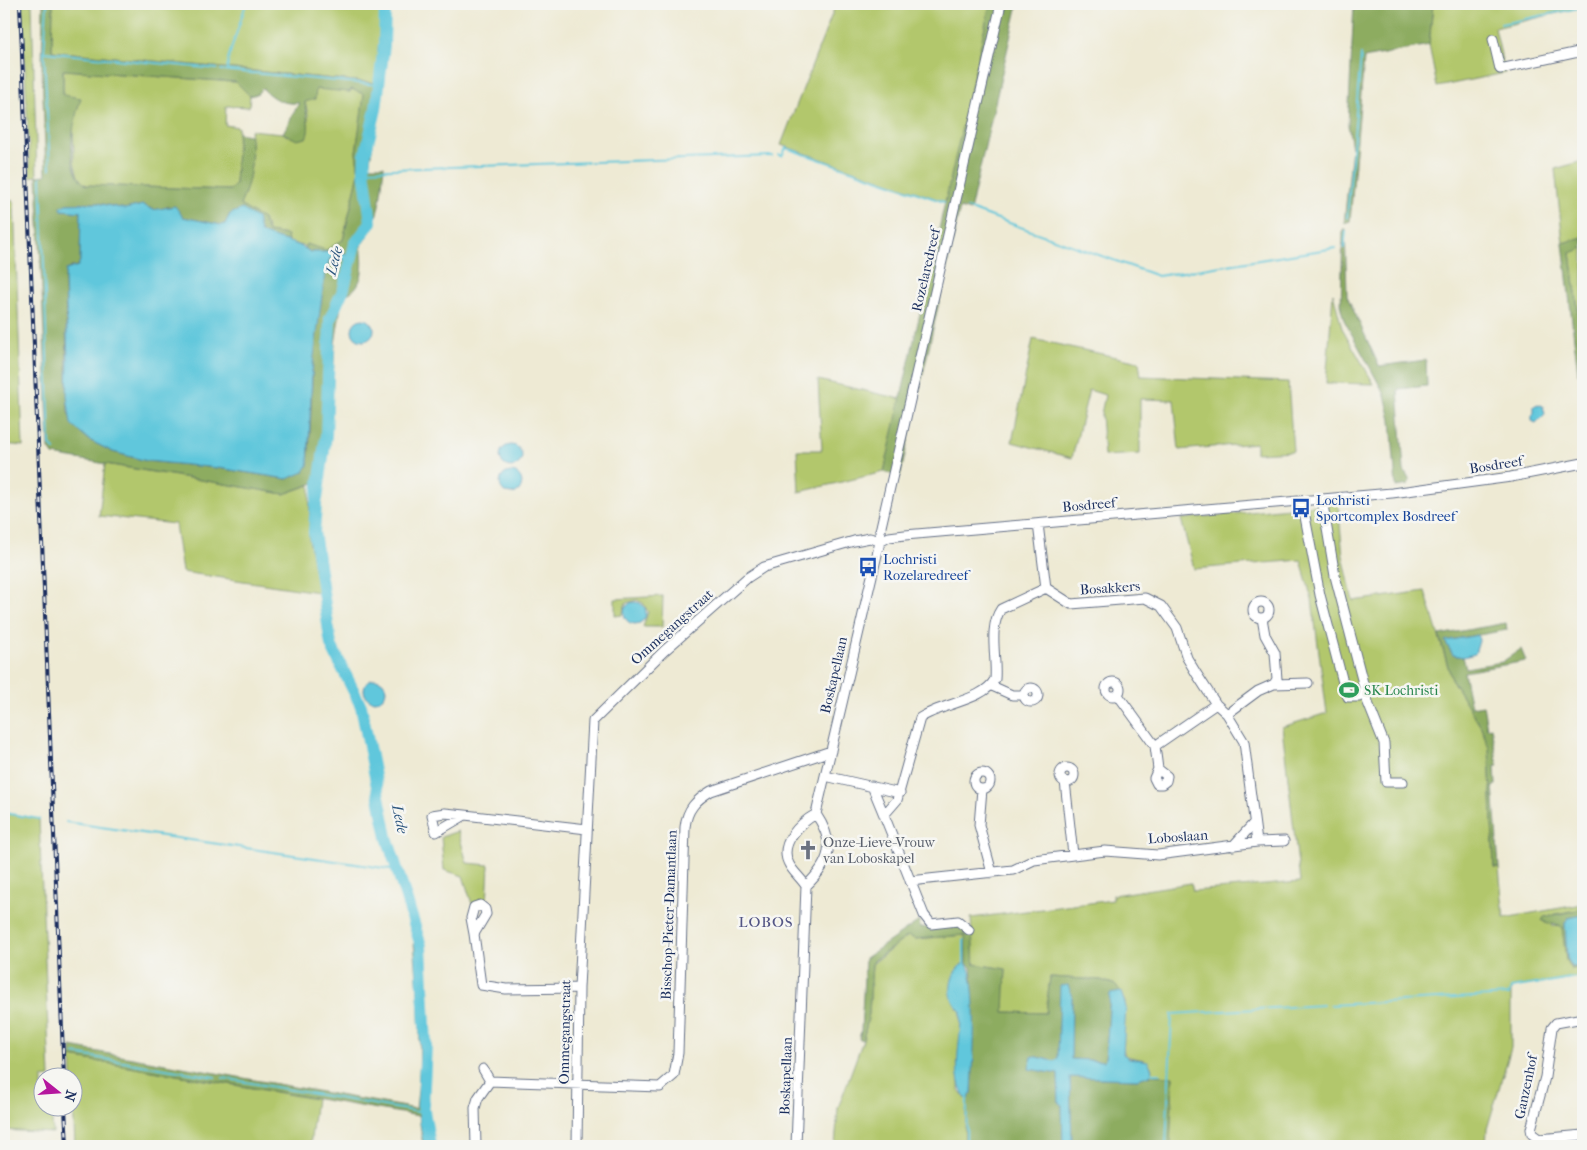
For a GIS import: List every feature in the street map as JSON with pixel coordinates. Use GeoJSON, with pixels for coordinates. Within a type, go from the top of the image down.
{"type":"FeatureCollection","features":[{"type":"Feature","properties":{"kind":"street","name":"Rozelaredreef"},"geometry":{"type":"LineString","coordinates":[[880,542],[882,521],[1000,4]]}},
{"type":"Feature","properties":{"kind":"street"},"geometry":{"type":"LineString","coordinates":[[1493,39],[1500,70],[1583,51]]}},
{"type":"Feature","properties":{"kind":"street","name":"Bosdreef"},"geometry":{"type":"LineString","coordinates":[[880,542],[889,537],[1392,493],[1511,477],[1583,463]]}},
{"type":"Feature","properties":{"kind":"street"},"geometry":{"type":"LineString","coordinates":[[1322,499],[1335,576],[1346,610],[1364,693],[1384,743],[1386,782],[1403,782]]}},
{"type":"Feature","properties":{"kind":"street"},"geometry":{"type":"LineString","coordinates":[[1302,501],[1320,595],[1345,690],[1348,697],[1354,698],[1364,693]]}},
{"type":"Feature","properties":{"kind":"street"},"geometry":{"type":"LineString","coordinates":[[884,815],[897,800],[900,792],[920,718],[929,712],[983,692],[992,686],[996,679],[995,625],[997,615],[1001,609],[1046,588],[1038,524]]}},
{"type":"Feature","properties":{"kind":"street","name":"Ommegangstraat"},"geometry":{"type":"LineString","coordinates":[[577,1146],[579,988],[593,721],[657,658],[747,578],[764,567],[854,541],[870,538],[880,542]]}},
{"type":"Feature","properties":{"kind":"street","name":"Boskapellaan"},"geometry":{"type":"LineString","coordinates":[[816,814],[880,542]]}},
{"type":"Feature","properties":{"kind":"street","name":"Bosakkers"},"geometry":{"type":"LineString","coordinates":[[1046,588],[1071,604],[1145,598],[1162,606],[1177,628],[1187,658],[1216,704],[1227,714],[1244,742],[1257,842]]}},
{"type":"Feature","properties":{"kind":"street"},"geometry":{"type":"LineString","coordinates":[[1262,618],[1265,635],[1277,662],[1278,674],[1274,684]]}},
{"type":"Feature","properties":{"kind":"street"},"geometry":{"type":"LineString","coordinates":[[1227,714],[1258,691],[1274,684],[1308,683]]}},
{"type":"Feature","properties":{"kind":"street"},"geometry":{"type":"LineString","coordinates":[[992,686],[1012,695],[1023,695]]}},
{"type":"Feature","properties":{"kind":"street"},"geometry":{"type":"LineString","coordinates":[[1118,694],[1155,746],[1158,769]]}},
{"type":"Feature","properties":{"kind":"street"},"geometry":{"type":"LineString","coordinates":[[1155,746],[1216,704]]}},
{"type":"Feature","properties":{"kind":"street","name":"Bisschop-Pieter-Damantlaan"},"geometry":{"type":"LineString","coordinates":[[490,1081],[660,1087],[674,1075],[678,1045],[686,827],[689,812],[694,804],[711,791],[830,751]]}},
{"type":"Feature","properties":{"kind":"street"},"geometry":{"type":"LineString","coordinates":[[825,776],[900,792]]}},
{"type":"Feature","properties":{"kind":"street"},"geometry":{"type":"LineString","coordinates":[[1065,781],[1073,855]]}},
{"type":"Feature","properties":{"kind":"street"},"geometry":{"type":"LineString","coordinates":[[872,786],[924,915],[932,924],[958,921],[969,930]]}},
{"type":"Feature","properties":{"kind":"street"},"geometry":{"type":"LineString","coordinates":[[982,788],[980,824],[992,872]]}},
{"type":"Feature","properties":{"kind":"street"},"geometry":{"type":"LineString","coordinates":[[816,814],[825,831],[829,852],[821,872],[806,886],[789,865],[787,847],[792,836],[816,814]]}},
{"type":"Feature","properties":{"kind":"street"},"geometry":{"type":"LineString","coordinates":[[465,815],[587,828]]}},
{"type":"Feature","properties":{"kind":"street"},"geometry":{"type":"LineString","coordinates":[[1233,846],[1254,824]]}},
{"type":"Feature","properties":{"kind":"street","name":"Loboslaan"},"geometry":{"type":"LineString","coordinates":[[910,881],[1013,870],[1034,860],[1105,851],[1158,855],[1257,842],[1284,841]]}},
{"type":"Feature","properties":{"kind":"street","name":"Boskapellaan"},"geometry":{"type":"LineString","coordinates":[[796,1146],[806,886]]}},
{"type":"Feature","properties":{"kind":"street"},"geometry":{"type":"LineString","coordinates":[[474,934],[481,985],[506,989],[579,988]]}},
{"type":"Feature","properties":{"kind":"street","name":"Ganzenhof"},"geometry":{"type":"LineString","coordinates":[[1583,1018],[1556,1023],[1552,1028],[1544,1077],[1531,1128],[1535,1138],[1539,1139],[1583,1135]]}},
{"type":"Feature","properties":{"kind":"street"},"geometry":{"type":"LineString","coordinates":[[476,1146],[474,1108],[478,1098],[490,1081],[483,1069]]}},
{"type":"Feature","properties":{"kind":"green space"},"geometry":{"type":"Polygon","coordinates":[[[22,4],[32,4],[37,176],[30,177],[22,4]]]}},
{"type":"Feature","properties":{"kind":"green space"},"geometry":{"type":"Polygon","coordinates":[[[43,4],[53,4],[52,51],[375,83],[368,141],[373,144],[369,166],[384,166],[382,187],[376,218],[361,245],[362,275],[356,287],[344,295],[342,299],[335,344],[330,431],[322,480],[284,494],[53,455],[49,449],[37,176],[46,175],[42,71],[43,4]],[[63,70],[63,95],[81,98],[73,131],[72,157],[74,168],[79,178],[86,185],[230,190],[235,185],[238,133],[250,135],[252,153],[250,171],[240,205],[263,219],[268,232],[287,235],[288,242],[267,236],[258,227],[230,214],[225,224],[221,225],[183,217],[169,206],[156,210],[143,205],[125,209],[98,203],[66,204],[62,210],[81,212],[80,261],[78,266],[71,267],[65,278],[68,413],[89,440],[113,452],[147,461],[218,468],[287,479],[308,465],[315,334],[318,308],[330,258],[349,259],[348,254],[310,252],[305,248],[306,244],[326,250],[343,240],[359,173],[356,152],[364,94],[351,89],[350,92],[316,89],[315,99],[305,102],[308,134],[306,138],[297,140],[283,133],[299,103],[288,103],[279,100],[270,96],[262,88],[257,94],[250,96],[236,82],[63,70]]]}},
{"type":"Feature","properties":{"kind":"green space"},"geometry":{"type":"Polygon","coordinates":[[[53,4],[382,4],[375,83],[52,51],[53,4]]]}},
{"type":"Feature","properties":{"kind":"green space"},"geometry":{"type":"Polygon","coordinates":[[[836,4],[990,4],[946,202],[781,145],[836,4]]]}},
{"type":"Feature","properties":{"kind":"green space"},"geometry":{"type":"Polygon","coordinates":[[[990,4],[1018,4],[970,211],[960,208],[900,477],[884,472],[990,4]]]}},
{"type":"Feature","properties":{"kind":"green space"},"geometry":{"type":"Polygon","coordinates":[[[1354,4],[1433,4],[1429,45],[1364,58],[1350,221],[1344,223],[1352,148],[1348,125],[1354,4]]]}},
{"type":"Feature","properties":{"kind":"green space"},"geometry":{"type":"Polygon","coordinates":[[[1433,4],[1583,4],[1583,7],[1495,28],[1505,73],[1437,87],[1429,45],[1433,4]]]}},
{"type":"Feature","properties":{"kind":"green space"},"geometry":{"type":"Polygon","coordinates":[[[63,70],[236,82],[250,96],[249,107],[226,106],[225,125],[238,127],[235,185],[230,190],[86,185],[79,180],[74,162],[73,123],[63,95],[63,70]]]}},
{"type":"Feature","properties":{"kind":"green space"},"geometry":{"type":"Polygon","coordinates":[[[316,88],[350,92],[351,89],[364,94],[356,152],[359,173],[343,240],[326,250],[288,243],[287,235],[268,232],[266,224],[240,205],[247,187],[251,168],[250,130],[283,133],[287,136],[308,128],[305,102],[316,88]]]}},
{"type":"Feature","properties":{"kind":"green space"},"geometry":{"type":"Polygon","coordinates":[[[1583,161],[1583,237],[1563,243],[1555,169],[1583,161]]]}},
{"type":"Feature","properties":{"kind":"green space"},"geometry":{"type":"Polygon","coordinates":[[[4,199],[14,201],[23,446],[4,444],[4,199]]]}},
{"type":"Feature","properties":{"kind":"green space"},"geometry":{"type":"Polygon","coordinates":[[[1343,229],[1345,229],[1347,296],[1379,366],[1426,360],[1427,386],[1398,389],[1404,470],[1410,481],[1408,485],[1396,487],[1391,420],[1385,395],[1344,320],[1341,309],[1343,229]]]}},
{"type":"Feature","properties":{"kind":"green space"},"geometry":{"type":"Polygon","coordinates":[[[1583,237],[1583,248],[1571,253],[1583,351],[1583,373],[1578,374],[1563,243],[1583,237]]]}},
{"type":"Feature","properties":{"kind":"green space"},"geometry":{"type":"Polygon","coordinates":[[[1583,248],[1583,351],[1571,252],[1583,248]]]}},
{"type":"Feature","properties":{"kind":"green space"},"geometry":{"type":"Polygon","coordinates":[[[1333,293],[1342,328],[1374,384],[1326,383],[1333,293]]]}},
{"type":"Feature","properties":{"kind":"green space"},"geometry":{"type":"Polygon","coordinates":[[[1033,339],[1139,362],[1141,376],[1288,382],[1293,451],[1256,453],[1256,443],[1179,450],[1174,400],[1140,399],[1140,454],[1104,456],[1101,414],[1105,395],[1089,390],[1072,458],[1012,442],[1033,339]]]}},
{"type":"Feature","properties":{"kind":"green space"},"geometry":{"type":"Polygon","coordinates":[[[818,380],[901,399],[884,472],[799,492],[797,450],[822,450],[818,380]]]}},
{"type":"Feature","properties":{"kind":"green space"},"geometry":{"type":"Polygon","coordinates":[[[105,464],[284,494],[310,485],[309,539],[318,592],[182,572],[175,524],[99,516],[105,464]]]}},
{"type":"Feature","properties":{"kind":"green space"},"geometry":{"type":"Polygon","coordinates":[[[1338,503],[1343,556],[1353,601],[1425,591],[1452,680],[1481,727],[1489,747],[1494,868],[1499,868],[1504,918],[1583,904],[1583,909],[1555,914],[1552,926],[1562,927],[1568,966],[1583,967],[1583,976],[1511,988],[1511,1048],[1487,1129],[1486,1146],[1170,1146],[1173,1077],[1150,1075],[1152,1069],[1145,1060],[1125,1056],[1122,1044],[1125,1002],[1116,985],[1101,980],[1050,977],[1046,1013],[1003,1012],[1006,969],[974,964],[971,918],[1113,900],[1113,895],[1191,883],[1193,891],[1300,882],[1282,727],[1327,713],[1312,600],[1301,560],[1194,569],[1181,519],[1338,503]]]}},
{"type":"Feature","properties":{"kind":"green space"},"geometry":{"type":"Polygon","coordinates":[[[663,596],[662,627],[643,627],[648,612],[643,603],[637,600],[626,603],[622,615],[615,616],[615,599],[663,596]]]}},
{"type":"Feature","properties":{"kind":"green space"},"geometry":{"type":"Polygon","coordinates":[[[1506,623],[1507,630],[1445,641],[1453,655],[1463,657],[1466,668],[1502,662],[1521,649],[1526,661],[1464,672],[1471,707],[1483,705],[1487,728],[1491,727],[1498,766],[1495,766],[1496,785],[1493,786],[1499,868],[1494,868],[1489,747],[1481,727],[1452,680],[1439,635],[1506,623]]]}},
{"type":"Feature","properties":{"kind":"green space"},"geometry":{"type":"Polygon","coordinates":[[[4,813],[39,819],[50,1068],[32,1068],[32,1118],[52,1118],[53,1133],[4,1130],[4,813]]]}},
{"type":"Feature","properties":{"kind":"green space"},"geometry":{"type":"Polygon","coordinates":[[[458,831],[467,863],[489,865],[487,905],[472,904],[463,876],[444,870],[441,837],[458,831]]]}},
{"type":"Feature","properties":{"kind":"green space"},"geometry":{"type":"Polygon","coordinates":[[[1583,909],[1583,915],[1568,918],[1565,923],[1567,958],[1577,967],[1583,966],[1572,969],[1566,961],[1562,927],[1542,921],[1544,917],[1583,909]]]}},
{"type":"Feature","properties":{"kind":"green space"},"geometry":{"type":"Polygon","coordinates":[[[919,921],[920,928],[957,924],[972,930],[974,964],[1006,969],[1004,1012],[1046,1013],[1050,977],[1101,980],[1116,985],[1121,992],[1110,995],[1104,1061],[1071,1059],[1072,996],[1058,1028],[1060,1034],[1058,1059],[1054,1061],[1032,1056],[1029,1069],[1058,1074],[1059,1103],[1062,1105],[1063,1146],[964,1146],[967,1100],[972,1093],[973,1063],[972,976],[971,967],[966,963],[965,935],[915,939],[908,936],[875,960],[872,964],[869,1014],[863,1040],[859,1039],[865,958],[919,921]]]}},
{"type":"Feature","properties":{"kind":"green space"},"geometry":{"type":"Polygon","coordinates":[[[966,935],[966,963],[962,964],[954,1004],[961,1012],[959,1090],[967,1100],[964,1146],[835,1146],[838,1108],[863,1040],[869,1014],[872,964],[908,936],[915,939],[966,935]]]}},
{"type":"Feature","properties":{"kind":"green space"},"geometry":{"type":"Polygon","coordinates":[[[414,943],[418,943],[423,1001],[422,1110],[427,1146],[423,1146],[419,1116],[71,1057],[71,1047],[416,1109],[420,1047],[414,943]]]}},
{"type":"Feature","properties":{"kind":"green space"},"geometry":{"type":"Polygon","coordinates":[[[71,1057],[316,1099],[310,1146],[75,1146],[74,1118],[82,1118],[82,1068],[71,1068],[71,1057]]]}},
{"type":"Feature","properties":{"kind":"green space"},"geometry":{"type":"Polygon","coordinates":[[[1150,1075],[1173,1076],[1170,1146],[1072,1146],[1070,1077],[1138,1079],[1150,1075]]]}},
{"type":"Feature","properties":{"kind":"water"},"geometry":{"type":"Polygon","coordinates":[[[97,203],[125,209],[143,205],[153,210],[175,206],[183,217],[221,225],[225,224],[230,214],[242,209],[257,218],[260,232],[266,235],[299,245],[310,252],[348,254],[349,260],[330,258],[325,273],[312,371],[308,465],[304,472],[287,479],[218,468],[147,461],[113,452],[89,440],[71,424],[67,396],[68,360],[65,278],[66,270],[78,266],[80,261],[81,212],[62,210],[60,207],[66,204],[97,203]]]}},
{"type":"Feature","properties":{"kind":"water"},"geometry":{"type":"Polygon","coordinates":[[[363,319],[371,322],[374,330],[371,338],[363,341],[355,338],[352,330],[355,322],[363,319]]]}},
{"type":"Feature","properties":{"kind":"water"},"geometry":{"type":"Polygon","coordinates":[[[1538,404],[1543,406],[1545,414],[1536,423],[1532,421],[1532,415],[1534,413],[1534,406],[1538,404]]]}},
{"type":"Feature","properties":{"kind":"water"},"geometry":{"type":"Polygon","coordinates":[[[511,445],[519,448],[522,456],[519,464],[511,467],[503,464],[500,456],[503,448],[511,445]]]}},
{"type":"Feature","properties":{"kind":"water"},"geometry":{"type":"Polygon","coordinates":[[[511,472],[519,475],[522,483],[519,491],[511,494],[503,491],[500,483],[503,475],[511,472]]]}},
{"type":"Feature","properties":{"kind":"water"},"geometry":{"type":"Polygon","coordinates":[[[635,602],[643,605],[646,613],[643,621],[635,624],[627,621],[624,613],[627,605],[635,602]]]}},
{"type":"Feature","properties":{"kind":"water"},"geometry":{"type":"Polygon","coordinates":[[[1478,635],[1479,641],[1475,654],[1463,657],[1453,655],[1445,641],[1478,635]]]}},
{"type":"Feature","properties":{"kind":"water"},"geometry":{"type":"Polygon","coordinates":[[[375,679],[383,682],[386,690],[383,698],[375,701],[367,698],[364,690],[367,682],[375,679]]]}},
{"type":"Feature","properties":{"kind":"water"},"geometry":{"type":"Polygon","coordinates":[[[1583,915],[1583,966],[1572,967],[1567,958],[1565,923],[1568,918],[1583,915]]]}},
{"type":"Feature","properties":{"kind":"water"},"geometry":{"type":"Polygon","coordinates":[[[966,963],[973,986],[974,1004],[972,1093],[967,1100],[962,1091],[957,1069],[961,1012],[952,999],[951,994],[951,983],[955,973],[958,968],[966,963]]]}},
{"type":"Feature","properties":{"kind":"water"},"geometry":{"type":"Polygon","coordinates":[[[1068,985],[1072,996],[1071,1059],[1104,1061],[1110,994],[1121,992],[1126,1007],[1123,1054],[1129,1058],[1148,1061],[1152,1069],[1150,1075],[1138,1079],[1070,1077],[1072,1146],[1063,1146],[1062,1105],[1059,1103],[1058,1074],[1029,1069],[1032,1056],[1054,1061],[1058,1059],[1060,986],[1068,985]]]}},
{"type":"Feature","properties":{"kind":"waterway"},"geometry":{"type":"LineString","coordinates":[[44,52],[47,4]]}},
{"type":"Feature","properties":{"kind":"waterway"},"geometry":{"type":"LineString","coordinates":[[228,59],[246,4]]}},
{"type":"Feature","properties":{"kind":"waterway","name":"Lede"},"geometry":{"type":"LineString","coordinates":[[317,499],[326,436],[330,319],[344,288],[355,244],[371,222],[364,170],[365,155],[376,109],[384,45],[385,4]]}},
{"type":"Feature","properties":{"kind":"waterway"},"geometry":{"type":"LineString","coordinates":[[1501,24],[1583,7]]}},
{"type":"Feature","properties":{"kind":"waterway"},"geometry":{"type":"LineString","coordinates":[[50,169],[44,52],[217,69]]}},
{"type":"Feature","properties":{"kind":"waterway"},"geometry":{"type":"LineString","coordinates":[[1347,218],[1361,55]]}},
{"type":"Feature","properties":{"kind":"waterway"},"geometry":{"type":"LineString","coordinates":[[227,70],[228,62]]}},
{"type":"Feature","properties":{"kind":"waterway"},"geometry":{"type":"LineString","coordinates":[[221,70],[379,85]]}},
{"type":"Feature","properties":{"kind":"waterway"},"geometry":{"type":"LineString","coordinates":[[779,155],[782,156],[786,148],[944,202]]}},
{"type":"Feature","properties":{"kind":"waterway"},"geometry":{"type":"LineString","coordinates":[[364,170],[772,156]]}},
{"type":"Feature","properties":{"kind":"waterway"},"geometry":{"type":"LineString","coordinates":[[41,177],[50,445],[55,450]]}},
{"type":"Feature","properties":{"kind":"waterway"},"geometry":{"type":"LineString","coordinates":[[967,208],[1158,276],[1335,248]]}},
{"type":"Feature","properties":{"kind":"waterway"},"geometry":{"type":"LineString","coordinates":[[1344,248],[1346,231]]}},
{"type":"Feature","properties":{"kind":"waterway","name":"Lede"},"geometry":{"type":"LineString","coordinates":[[316,504],[314,532],[331,645],[361,706],[387,837],[421,946],[426,1045],[423,1105],[430,1146]]}},
{"type":"Feature","properties":{"kind":"waterway"},"geometry":{"type":"LineString","coordinates":[[4,813],[39,819]]}},
{"type":"Feature","properties":{"kind":"waterway"},"geometry":{"type":"LineString","coordinates":[[66,822],[397,870]]}},
{"type":"Feature","properties":{"kind":"waterway"},"geometry":{"type":"LineString","coordinates":[[964,940],[964,966]]}},
{"type":"Feature","properties":{"kind":"waterway"},"geometry":{"type":"LineString","coordinates":[[1330,1005],[1509,995],[1511,988],[1583,976]]}},
{"type":"Feature","properties":{"kind":"waterway"},"geometry":{"type":"LineString","coordinates":[[1166,1146],[1172,1014],[1323,1005]]}},
{"type":"Feature","properties":{"kind":"waterway"},"geometry":{"type":"LineString","coordinates":[[74,1054],[215,1077]]}},
{"type":"Feature","properties":{"kind":"waterway"},"geometry":{"type":"LineString","coordinates":[[1149,1072],[1160,1074]]}},
{"type":"Feature","properties":{"kind":"waterway"},"geometry":{"type":"LineString","coordinates":[[223,1078],[424,1113]]}},
{"type":"Feature","properties":{"kind":"waterway"},"geometry":{"type":"LineString","coordinates":[[966,1146],[967,1098]]}},
{"type":"Feature","properties":{"kind":"railway"},"geometry":{"type":"LineString","coordinates":[[20,4],[64,1068]]}},
{"type":"Feature","properties":{"kind":"railway"},"geometry":{"type":"LineString","coordinates":[[66,1118],[67,1146]]}},
{"type":"Feature","properties":{"kind":"place","name":"Lochristi Sportcomplex Bosdreef"},"geometry":{"type":"Point","coordinates":[1301,508]}},
{"type":"Feature","properties":{"kind":"place","name":"Lochristi Rozelaredreef"},"geometry":{"type":"Point","coordinates":[868,567]}},
{"type":"Feature","properties":{"kind":"place","name":"SK Lochristi"},"geometry":{"type":"Point","coordinates":[1349,690]}},
{"type":"Feature","properties":{"kind":"place","name":"Onze-Lieve-Vrouw van Loboskapel"},"geometry":{"type":"Point","coordinates":[808,850]}},
{"type":"Feature","properties":{"kind":"district","name":"LOBOS"},"geometry":{"type":"Point","coordinates":[766,922]}}]}
